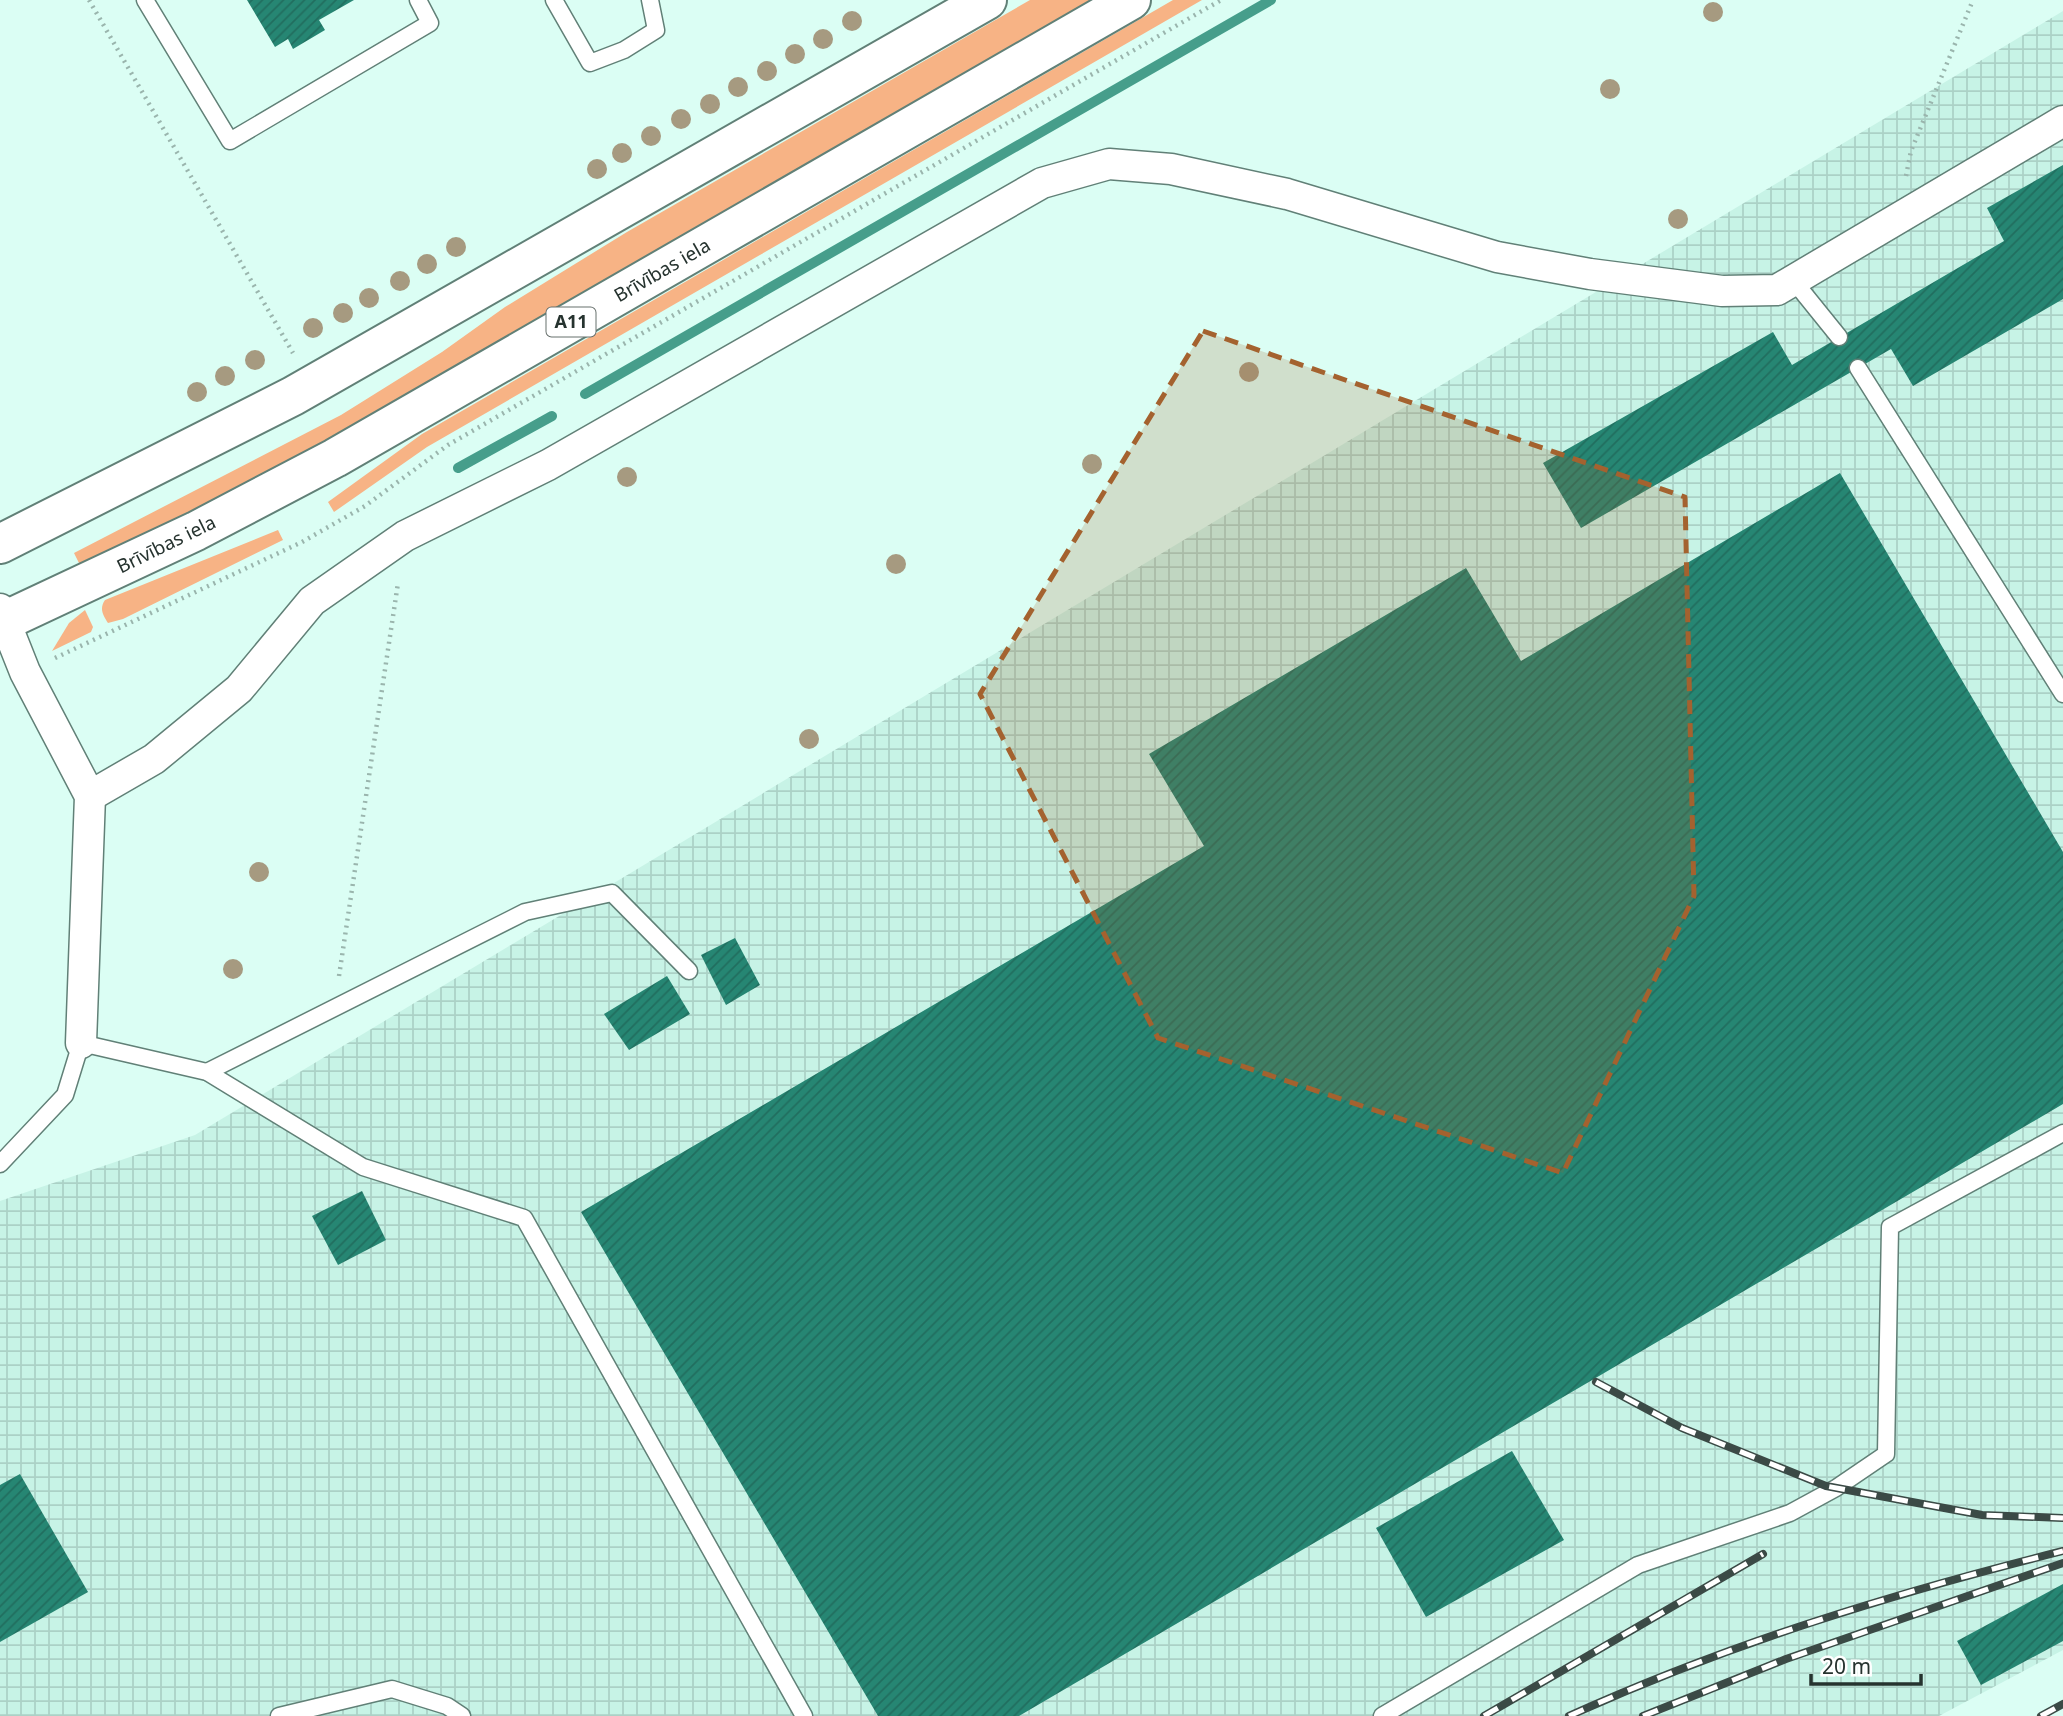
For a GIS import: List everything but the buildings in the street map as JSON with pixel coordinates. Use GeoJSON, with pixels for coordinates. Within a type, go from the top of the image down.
{"type":"FeatureCollection","features":[{"type":"Feature","properties":{"kind":"highway"},"geometry":{"type":"LineString","coordinates":[[0,544],[293,396],[987,0]]}},
{"type":"Feature","properties":{"kind":"highway","name":"Brīvības iela"},"geometry":{"type":"LineString","coordinates":[[2,617],[196,531],[335,458],[1131,0]]}},
{"type":"Feature","properties":{"kind":"street"},"geometry":{"type":"LineString","coordinates":[[90,796],[154,759],[228,697],[312,601],[405,536],[548,465],[1042,183],[1109,164],[1171,169],[1287,194],[1497,257],[1590,274],[1722,291],[1777,290],[2063,121]]}},
{"type":"Feature","properties":{"kind":"street"},"geometry":{"type":"LineString","coordinates":[[2,617],[25,672],[90,796],[81,1043]]}},
{"type":"Feature","properties":{"kind":"lane"},"geometry":{"type":"LineString","coordinates":[[145,0],[230,141],[430,23],[418,0]]}},
{"type":"Feature","properties":{"kind":"lane"},"geometry":{"type":"LineString","coordinates":[[554,0],[590,63],[624,50],[656,30],[650,0]]}},
{"type":"Feature","properties":{"kind":"lane"},"geometry":{"type":"LineString","coordinates":[[1793,280],[1839,337]]}},
{"type":"Feature","properties":{"kind":"lane"},"geometry":{"type":"LineString","coordinates":[[1858,368],[2063,695]]}},
{"type":"Feature","properties":{"kind":"lane"},"geometry":{"type":"LineString","coordinates":[[207,1072],[525,912],[612,893],[689,971]]}},
{"type":"Feature","properties":{"kind":"lane"},"geometry":{"type":"LineString","coordinates":[[0,1164],[65,1095],[81,1043],[207,1072],[363,1167],[524,1218],[804,1716]]}},
{"type":"Feature","properties":{"kind":"lane"},"geometry":{"type":"LineString","coordinates":[[1382,1716],[1638,1565],[1790,1513],[1836,1488],[1886,1454],[1890,1227],[2063,1133]]}},
{"type":"Feature","properties":{"kind":"lane"},"geometry":{"type":"LineString","coordinates":[[279,1716],[299,1714],[392,1689],[447,1706],[462,1716]]}},
{"type":"Feature","properties":{"kind":"path"},"geometry":{"type":"LineString","coordinates":[[89,0],[293,353]]}},
{"type":"Feature","properties":{"kind":"path"},"geometry":{"type":"LineString","coordinates":[[51,660],[302,542],[365,506],[460,438],[1221,0]]}},
{"type":"Feature","properties":{"kind":"path"},"geometry":{"type":"LineString","coordinates":[[1899,218],[1910,151],[1973,0]]}},
{"type":"Feature","properties":{"kind":"path"},"geometry":{"type":"LineString","coordinates":[[334,1007],[405,536]]}},
{"type":"Feature","properties":{"kind":"highlighted area"},"geometry":{"type":"Polygon","coordinates":[[[1203,331],[1685,497],[1694,896],[1563,1173],[1158,1038],[980,694],[1203,331]]]}},
{"type":"Feature","properties":{"kind":"shaded area"},"geometry":{"type":"Polygon","coordinates":[[[1030,0],[1095,0],[310,451],[81,567],[74,553],[341,415],[442,352],[505,307],[627,232],[1030,0]]]}},
{"type":"Feature","properties":{"kind":"shaded area"},"geometry":{"type":"Polygon","coordinates":[[[1173,0],[1202,0],[427,447],[334,512],[328,502],[422,434],[1173,0]]]}},
{"type":"Feature","properties":{"kind":"shaded area"},"geometry":{"type":"Polygon","coordinates":[[[2063,11],[2063,1650],[1939,1716],[0,1716],[0,1201],[195,1135],[2063,11]]]}},
{"type":"Feature","properties":{"kind":"shaded area"},"geometry":{"type":"Polygon","coordinates":[[[278,530],[283,540],[123,619],[108,623],[102,609],[105,600],[278,530]]]}},
{"type":"Feature","properties":{"kind":"shaded area"},"geometry":{"type":"Polygon","coordinates":[[[85,610],[93,627],[91,632],[52,651],[69,623],[85,610]]]}},
{"type":"Feature","properties":{"kind":"waterway"},"geometry":{"type":"LineString","coordinates":[[585,394],[1271,0]]}},
{"type":"Feature","properties":{"kind":"waterway"},"geometry":{"type":"LineString","coordinates":[[458,468],[552,416]]}},
{"type":"Feature","properties":{"kind":"railway"},"geometry":{"type":"LineString","coordinates":[[1596,1382],[1682,1428],[1826,1486],[1982,1515],[2063,1518]]}},
{"type":"Feature","properties":{"kind":"railway"},"geometry":{"type":"LineString","coordinates":[[1569,1716],[1690,1666],[1812,1622],[1937,1584],[2063,1551]]}},
{"type":"Feature","properties":{"kind":"railway"},"geometry":{"type":"LineString","coordinates":[[1484,1716],[1763,1554]]}},
{"type":"Feature","properties":{"kind":"railway"},"geometry":{"type":"LineString","coordinates":[[1643,1716],[1786,1659],[2063,1563]]}},
{"type":"Feature","properties":{"kind":"railway"},"geometry":{"type":"LineString","coordinates":[[2041,1716],[2063,1704]]}}]}
